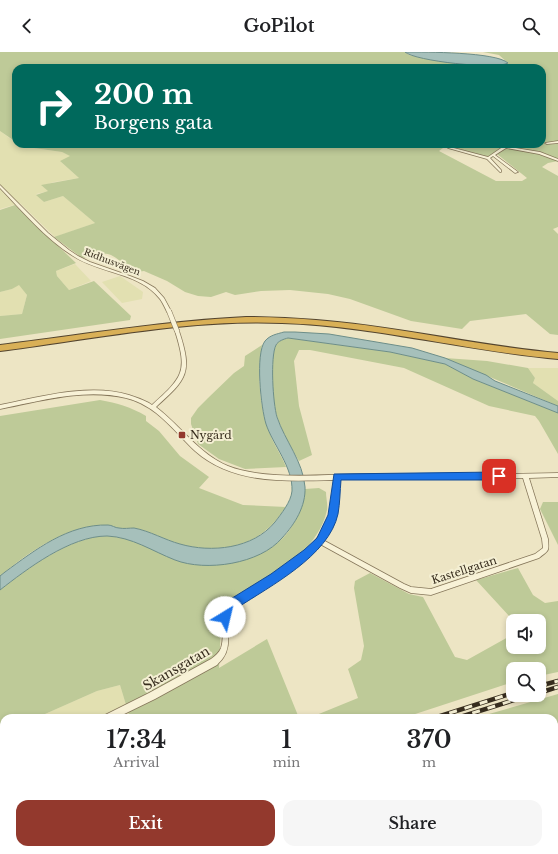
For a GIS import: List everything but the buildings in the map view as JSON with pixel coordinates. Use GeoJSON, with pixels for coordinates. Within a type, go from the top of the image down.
{"type":"FeatureCollection","features":[{"type":"Feature","properties":{"kind":"highway"},"geometry":{"type":"LineString","coordinates":[[0,343],[141,322],[196,316],[256,314],[312,316],[356,321],[502,345],[558,350]]}},
{"type":"Feature","properties":{"kind":"highway"},"geometry":{"type":"LineString","coordinates":[[0,348],[142,327],[209,320],[256,319],[308,321],[352,326],[502,351],[558,356]]}},
{"type":"Feature","properties":{"kind":"street"},"geometry":{"type":"LineString","coordinates":[[547,143],[558,142]]}},
{"type":"Feature","properties":{"kind":"street"},"geometry":{"type":"LineString","coordinates":[[450,148],[488,158],[500,171]]}},
{"type":"Feature","properties":{"kind":"street"},"geometry":{"type":"LineString","coordinates":[[488,158],[504,148]]}},
{"type":"Feature","properties":{"kind":"street"},"geometry":{"type":"LineString","coordinates":[[511,148],[540,153],[558,160]]}},
{"type":"Feature","properties":{"kind":"street"},"geometry":{"type":"LineString","coordinates":[[494,155],[516,172]]}},
{"type":"Feature","properties":{"kind":"street","name":"Ridhusvägen"},"geometry":{"type":"LineString","coordinates":[[0,186],[66,250],[91,263],[131,277],[148,286],[162,298],[177,331],[185,357],[183,373],[172,390],[153,407]]}},
{"type":"Feature","properties":{"kind":"street"},"geometry":{"type":"LineString","coordinates":[[0,407],[95,392],[135,398],[153,407],[163,415],[192,446],[212,461],[239,472],[274,477],[558,475]]}},
{"type":"Feature","properties":{"kind":"street","name":"Kastellgatan"},"geometry":{"type":"LineString","coordinates":[[320,541],[402,586],[411,590],[431,592],[538,556],[546,549],[545,539],[525,476]]}},
{"type":"Feature","properties":{"kind":"street","name":"Skansgatan"},"geometry":{"type":"LineString","coordinates":[[116,714],[217,660],[226,647],[225,617],[228,609],[308,553],[320,541],[333,515],[337,477]]}},
{"type":"Feature","properties":{"kind":"shaded area"},"geometry":{"type":"Polygon","coordinates":[[[0,131],[12,140],[12,148],[34,148],[62,152],[71,156],[61,162],[79,178],[54,182],[42,186],[49,191],[36,194],[44,202],[63,196],[95,223],[55,237],[20,203],[0,209],[0,131]]]}},
{"type":"Feature","properties":{"kind":"shaded area"},"geometry":{"type":"Polygon","coordinates":[[[75,264],[91,281],[69,290],[57,276],[56,271],[75,264]]]}},
{"type":"Feature","properties":{"kind":"shaded area"},"geometry":{"type":"Polygon","coordinates":[[[120,276],[143,292],[142,299],[122,303],[102,282],[120,276]]]}},
{"type":"Feature","properties":{"kind":"shaded area"},"geometry":{"type":"Polygon","coordinates":[[[19,284],[27,295],[22,314],[0,316],[0,292],[12,289],[19,284]]]}},
{"type":"Feature","properties":{"kind":"shaded area"},"geometry":{"type":"Polygon","coordinates":[[[528,368],[558,368],[558,401],[533,383],[535,378],[528,368]]]}},
{"type":"Feature","properties":{"kind":"shaded area"},"geometry":{"type":"Polygon","coordinates":[[[120,685],[129,714],[45,714],[97,691],[120,685]]]}},
{"type":"Feature","properties":{"kind":"green space"},"geometry":{"type":"Polygon","coordinates":[[[0,52],[405,52],[409,55],[444,62],[464,64],[12,64],[12,139],[0,131],[0,52]]]}},
{"type":"Feature","properties":{"kind":"green space"},"geometry":{"type":"Polygon","coordinates":[[[483,52],[558,52],[558,161],[548,163],[542,167],[558,176],[558,227],[553,229],[558,234],[558,335],[550,334],[526,314],[470,321],[462,329],[411,321],[350,299],[328,294],[290,290],[261,291],[235,295],[226,292],[211,297],[198,296],[185,292],[167,281],[144,271],[130,273],[121,269],[128,266],[108,254],[82,258],[54,237],[95,223],[63,196],[44,202],[36,195],[48,191],[41,185],[79,178],[60,161],[70,156],[62,152],[34,148],[443,148],[439,151],[496,181],[522,181],[527,178],[497,154],[492,158],[484,157],[456,148],[546,148],[546,64],[504,64],[508,63],[499,55],[483,52]]]}},
{"type":"Feature","properties":{"kind":"green space"},"geometry":{"type":"Polygon","coordinates":[[[15,205],[76,263],[56,271],[57,276],[69,290],[94,281],[131,316],[130,320],[0,339],[0,316],[22,314],[27,295],[19,285],[12,289],[0,292],[0,210],[15,205]]]}},
{"type":"Feature","properties":{"kind":"green space"},"geometry":{"type":"Polygon","coordinates":[[[288,338],[390,352],[445,364],[473,379],[558,413],[558,454],[535,416],[489,406],[404,368],[310,350],[299,350],[294,361],[299,406],[312,455],[299,461],[279,422],[275,410],[273,391],[272,370],[274,351],[278,342],[288,338]]]}},
{"type":"Feature","properties":{"kind":"green space"},"geometry":{"type":"Polygon","coordinates":[[[262,345],[259,379],[263,413],[266,424],[286,467],[245,469],[219,459],[198,444],[191,424],[191,418],[208,398],[234,373],[244,366],[245,356],[262,345]]]}},
{"type":"Feature","properties":{"kind":"green space"},"geometry":{"type":"Polygon","coordinates":[[[445,358],[487,361],[528,368],[535,378],[533,383],[558,401],[558,406],[445,358]]]}},
{"type":"Feature","properties":{"kind":"green space"},"geometry":{"type":"Polygon","coordinates":[[[100,400],[124,406],[146,416],[146,421],[159,431],[180,456],[209,477],[199,488],[243,505],[286,507],[272,525],[257,537],[247,542],[225,548],[191,547],[134,528],[116,528],[107,525],[78,529],[50,541],[36,549],[0,576],[0,416],[100,400]]]}},
{"type":"Feature","properties":{"kind":"green space"},"geometry":{"type":"Polygon","coordinates":[[[319,488],[326,492],[327,510],[321,527],[312,542],[285,567],[222,606],[219,668],[267,639],[297,714],[129,714],[120,685],[97,691],[45,714],[0,714],[0,590],[23,573],[50,555],[79,541],[93,537],[107,536],[127,539],[159,551],[175,560],[192,564],[220,563],[252,556],[266,551],[278,543],[287,533],[295,521],[301,506],[305,489],[319,488]]]}},
{"type":"Feature","properties":{"kind":"green space"},"geometry":{"type":"Polygon","coordinates":[[[543,502],[558,502],[558,545],[540,509],[543,502]]]}},
{"type":"Feature","properties":{"kind":"green space"},"geometry":{"type":"Polygon","coordinates":[[[518,568],[533,595],[545,603],[558,601],[558,672],[546,675],[546,662],[506,662],[506,684],[415,714],[319,714],[358,698],[348,669],[361,660],[364,646],[354,588],[355,581],[370,573],[409,594],[423,597],[455,657],[467,660],[506,638],[506,654],[546,654],[546,614],[507,614],[476,580],[518,568]]]}},
{"type":"Feature","properties":{"kind":"green space"},"geometry":{"type":"Polygon","coordinates":[[[558,694],[558,714],[489,714],[530,702],[546,702],[546,697],[558,694]]]}},
{"type":"Feature","properties":{"kind":"water"},"geometry":{"type":"Polygon","coordinates":[[[405,52],[476,55],[501,59],[508,63],[456,64],[412,55],[405,52]]]}},
{"type":"Feature","properties":{"kind":"water"},"geometry":{"type":"Polygon","coordinates":[[[284,332],[329,334],[412,348],[445,358],[486,375],[495,381],[558,406],[558,413],[473,379],[445,364],[390,352],[288,338],[280,341],[276,345],[274,351],[274,402],[280,426],[301,468],[304,478],[305,494],[302,508],[295,521],[287,533],[272,547],[247,560],[217,565],[202,565],[188,564],[175,560],[125,539],[107,536],[93,537],[78,541],[50,555],[0,590],[0,576],[5,572],[40,547],[79,529],[108,525],[116,528],[134,528],[180,544],[205,548],[218,548],[243,543],[266,531],[275,522],[285,508],[292,491],[286,465],[266,424],[262,406],[260,381],[260,357],[265,341],[271,336],[284,332]]]}},
{"type":"Feature","properties":{"kind":"railway"},"geometry":{"type":"LineString","coordinates":[[546,684],[558,681]]}},
{"type":"Feature","properties":{"kind":"railway"},"geometry":{"type":"LineString","coordinates":[[546,691],[558,687]]}},
{"type":"Feature","properties":{"kind":"railway"},"geometry":{"type":"LineString","coordinates":[[447,714],[506,695]]}},
{"type":"Feature","properties":{"kind":"railway"},"geometry":{"type":"LineString","coordinates":[[470,714],[508,702]]}},
{"type":"Feature","properties":{"kind":"place","name":"Nygård"},"geometry":{"type":"Point","coordinates":[182,435]}},
{"type":"Feature","properties":{"kind":"route"},"geometry":{"type":"LineString","coordinates":[[225,617],[228,609],[233,604],[274,578],[308,553],[320,541],[333,515],[337,477],[499,476]]}}]}
